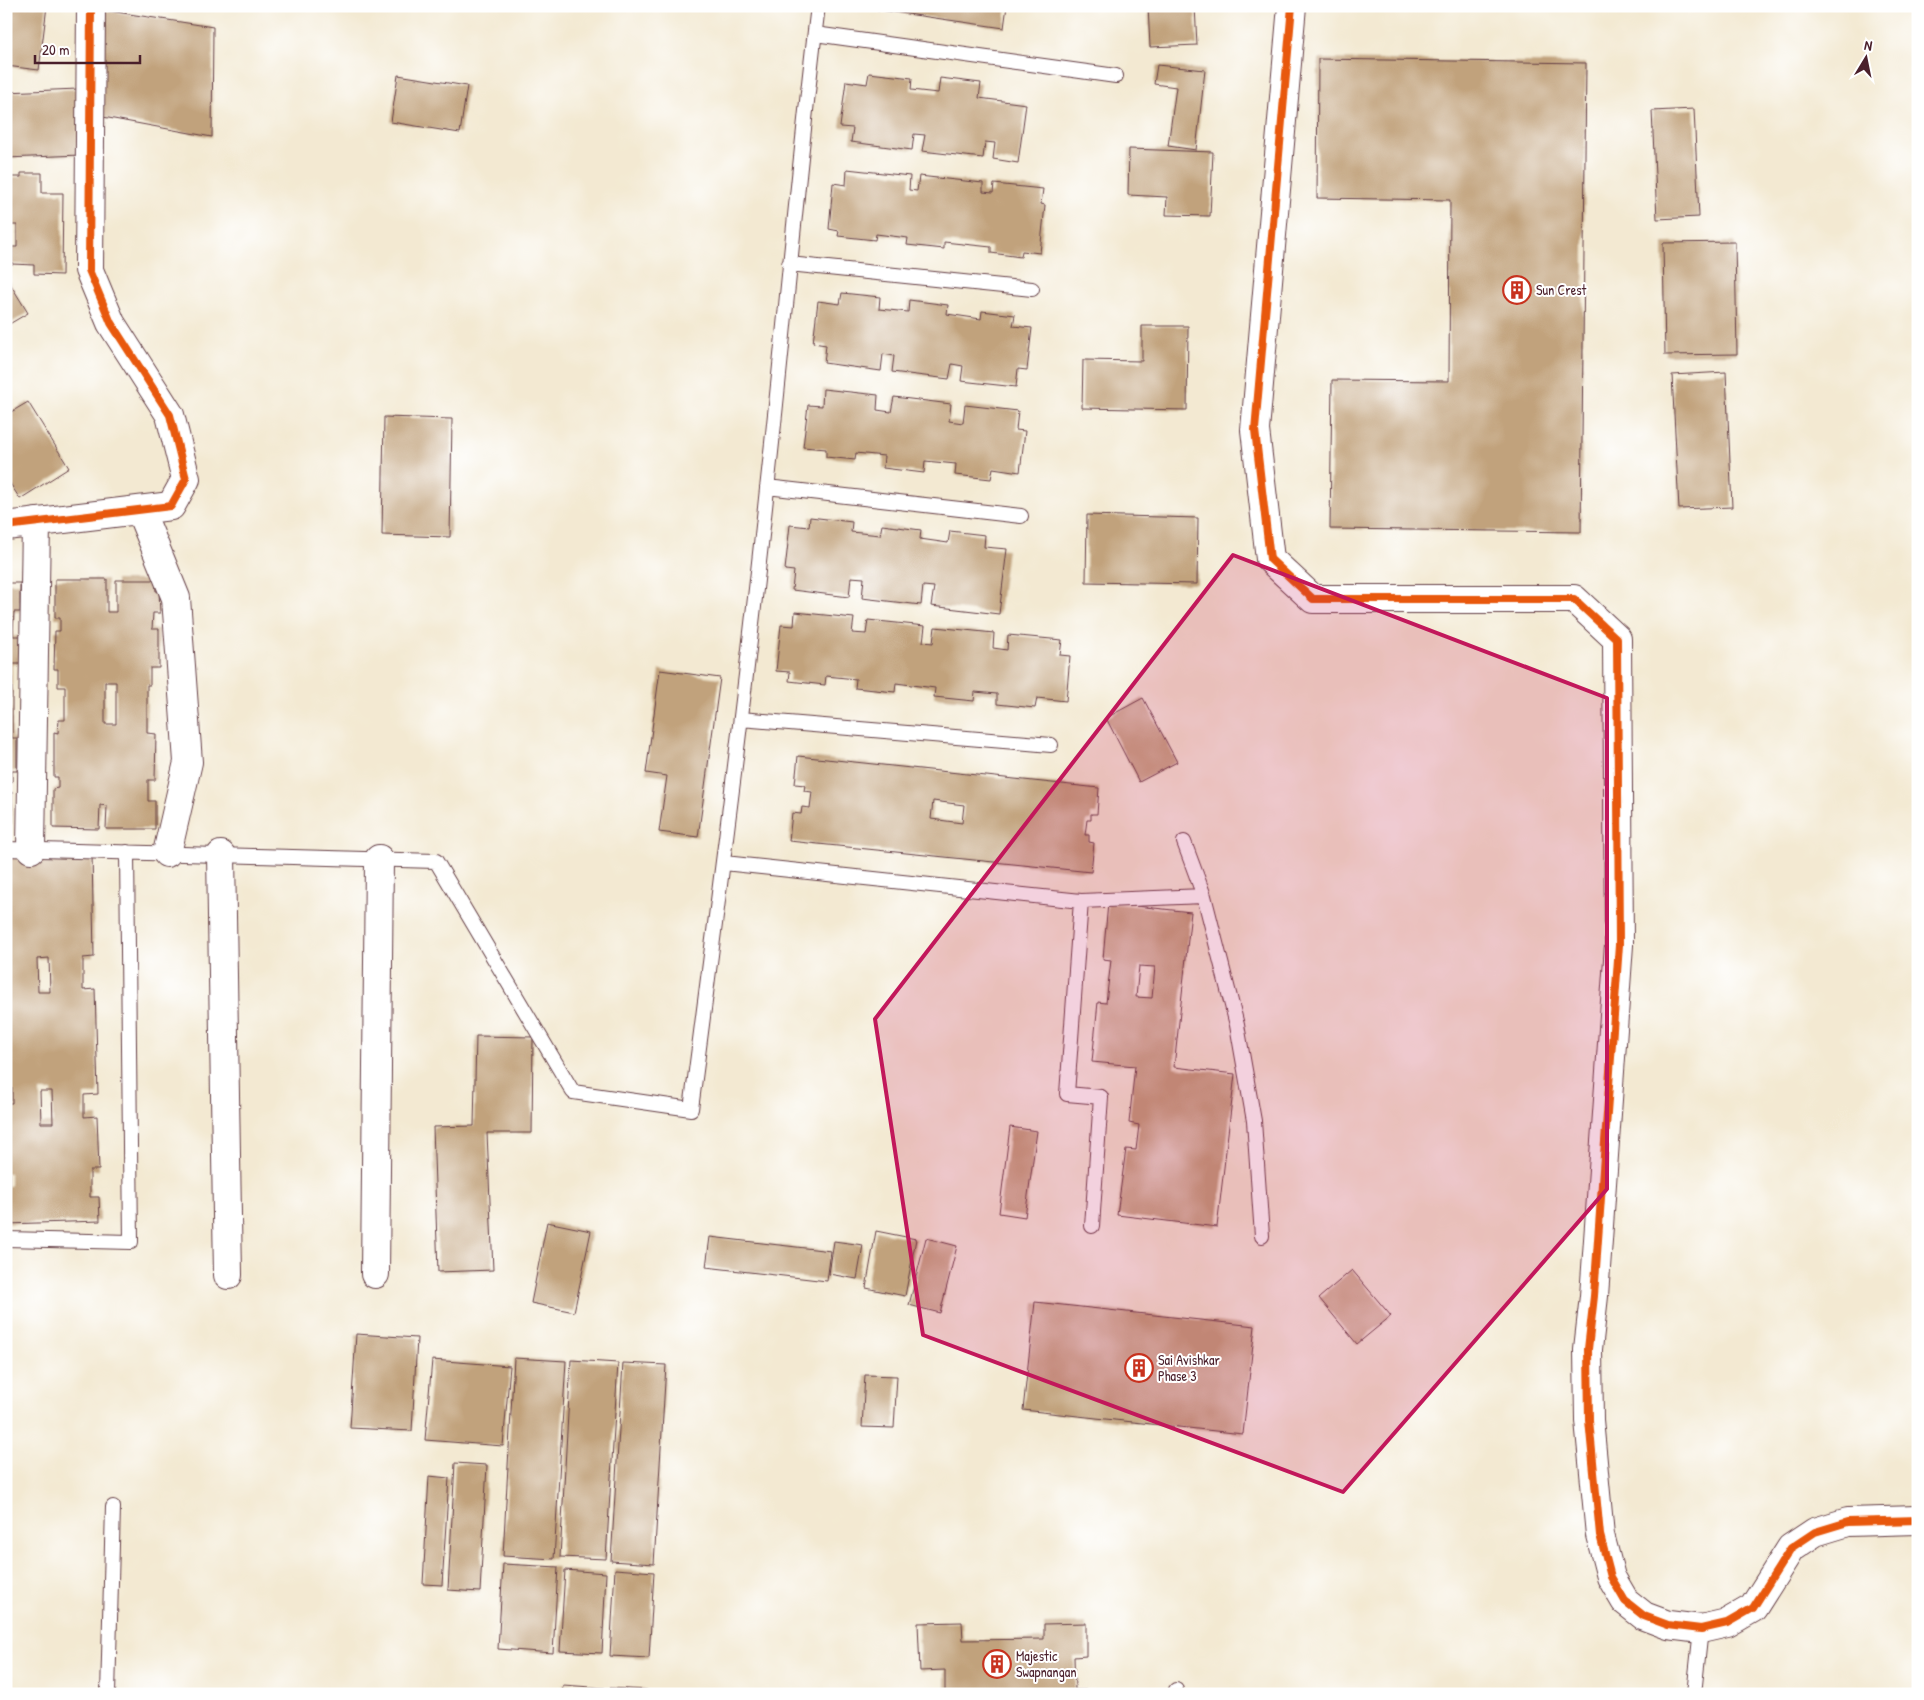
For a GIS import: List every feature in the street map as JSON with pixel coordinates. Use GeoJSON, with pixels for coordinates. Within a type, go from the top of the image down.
{"type":"FeatureCollection","features":[{"type":"Feature","properties":{"kind":"street"},"geometry":{"type":"LineString","coordinates":[[6,526],[171,506],[186,479],[170,415],[111,323],[89,270],[91,6]]}},
{"type":"Feature","properties":{"kind":"street"},"geometry":{"type":"LineString","coordinates":[[1292,6],[1255,430],[1270,559],[1313,599],[1574,600],[1618,639],[1619,945],[1588,1349],[1589,1420],[1600,1535],[1611,1577],[1625,1601],[1644,1616],[1668,1625],[1702,1629],[1727,1623],[1754,1608],[1791,1548],[1815,1532],[1848,1522],[1918,1520]]}},
{"type":"Feature","properties":{"kind":"street"},"geometry":{"type":"LineString","coordinates":[[140,510],[176,598],[188,762],[167,853]]}},
{"type":"Feature","properties":{"kind":"street"},"geometry":{"type":"LineString","coordinates":[[19,849],[36,522]]}},
{"type":"Feature","properties":{"kind":"street"},"geometry":{"type":"LineString","coordinates":[[222,855],[228,1275]]}},
{"type":"Feature","properties":{"kind":"street"},"geometry":{"type":"LineString","coordinates":[[375,1274],[379,859]]}},
{"type":"Feature","properties":{"kind":"lane"},"geometry":{"type":"LineString","coordinates":[[19,849],[436,861],[573,1092],[691,1109],[724,863],[768,487],[789,264],[818,6]]}},
{"type":"Feature","properties":{"kind":"lane"},"geometry":{"type":"LineString","coordinates":[[815,34],[1116,76]]}},
{"type":"Feature","properties":{"kind":"lane"},"geometry":{"type":"LineString","coordinates":[[789,264],[1032,289]]}},
{"type":"Feature","properties":{"kind":"lane"},"geometry":{"type":"LineString","coordinates":[[768,487],[1021,516]]}},
{"type":"Feature","properties":{"kind":"lane"},"geometry":{"type":"LineString","coordinates":[[741,719],[1051,745]]}},
{"type":"Feature","properties":{"kind":"lane"},"geometry":{"type":"LineString","coordinates":[[1184,842],[1204,896],[1237,1025],[1253,1111],[1262,1236]]}},
{"type":"Feature","properties":{"kind":"lane"},"geometry":{"type":"LineString","coordinates":[[6,1239],[131,1242],[127,852]]}},
{"type":"Feature","properties":{"kind":"lane"},"geometry":{"type":"LineString","coordinates":[[724,863],[1081,901],[1204,896]]}},
{"type":"Feature","properties":{"kind":"lane"},"geometry":{"type":"LineString","coordinates":[[1081,901],[1067,1094],[1101,1097],[1092,1226]]}},
{"type":"Feature","properties":{"kind":"lane"},"geometry":{"type":"LineString","coordinates":[[108,1694],[113,1507]]}},
{"type":"Feature","properties":{"kind":"lane"},"geometry":{"type":"LineString","coordinates":[[1694,1694],[1702,1629]]}},
{"type":"Feature","properties":{"kind":"highlighted area"},"geometry":{"type":"Polygon","coordinates":[[[1233,555],[1607,698],[1607,1189],[1343,1492],[923,1335],[875,1019],[1233,555]]]}},
{"type":"Feature","properties":{"kind":"building"},"geometry":{"type":"Polygon","coordinates":[[[6,6],[47,6],[39,70],[6,66],[6,6]]]}},
{"type":"Feature","properties":{"kind":"building"},"geometry":{"type":"Polygon","coordinates":[[[852,6],[1007,6],[1004,28],[852,6]]]}},
{"type":"Feature","properties":{"kind":"building"},"geometry":{"type":"Polygon","coordinates":[[[1148,6],[1195,6],[1197,45],[1150,47],[1148,6]]]}},
{"type":"Feature","properties":{"kind":"building"},"geometry":{"type":"Polygon","coordinates":[[[103,10],[213,27],[212,137],[103,117],[103,10]]]}},
{"type":"Feature","properties":{"kind":"building","name":"Sun Crest"},"geometry":{"type":"Polygon","coordinates":[[[1318,59],[1586,63],[1581,532],[1330,529],[1332,380],[1449,381],[1450,200],[1317,198],[1318,59]]]}},
{"type":"Feature","properties":{"kind":"building"},"geometry":{"type":"Polygon","coordinates":[[[1157,65],[1205,70],[1196,150],[1168,146],[1176,87],[1154,84],[1157,65]]]}},
{"type":"Feature","properties":{"kind":"building"},"geometry":{"type":"Polygon","coordinates":[[[869,73],[912,78],[911,90],[938,93],[940,78],[981,83],[979,98],[1026,104],[1018,163],[993,159],[995,143],[985,142],[983,158],[922,151],[925,135],[914,134],[912,150],[851,142],[853,128],[840,127],[846,81],[867,84],[869,73]]]}},
{"type":"Feature","properties":{"kind":"building"},"geometry":{"type":"Polygon","coordinates":[[[398,75],[467,86],[460,133],[391,122],[398,75]]]}},
{"type":"Feature","properties":{"kind":"building"},"geometry":{"type":"Polygon","coordinates":[[[78,89],[81,155],[6,158],[6,92],[78,89]]]}},
{"type":"Feature","properties":{"kind":"building"},"geometry":{"type":"Polygon","coordinates":[[[1694,109],[1699,217],[1657,219],[1652,111],[1694,109]]]}},
{"type":"Feature","properties":{"kind":"building"},"geometry":{"type":"Polygon","coordinates":[[[1129,149],[1213,152],[1210,216],[1166,215],[1167,197],[1128,195],[1129,149]]]}},
{"type":"Feature","properties":{"kind":"building"},"geometry":{"type":"Polygon","coordinates":[[[847,169],[910,176],[909,190],[917,191],[919,176],[983,183],[983,192],[993,193],[994,184],[1043,189],[1041,204],[1045,205],[1040,253],[1022,251],[1021,257],[991,253],[991,247],[944,242],[944,249],[907,245],[908,238],[876,234],[875,240],[838,236],[839,231],[829,229],[833,183],[846,185],[847,169]]]}},
{"type":"Feature","properties":{"kind":"building"},"geometry":{"type":"Polygon","coordinates":[[[21,173],[42,173],[42,193],[63,193],[62,275],[34,274],[34,265],[12,264],[12,247],[17,247],[17,225],[6,225],[6,177],[21,177],[21,173]]]}},
{"type":"Feature","properties":{"kind":"building"},"geometry":{"type":"Polygon","coordinates":[[[1735,242],[1737,354],[1665,355],[1663,243],[1735,242]]]}},
{"type":"Feature","properties":{"kind":"building"},"geometry":{"type":"Polygon","coordinates":[[[6,277],[28,313],[6,326],[6,277]]]}},
{"type":"Feature","properties":{"kind":"building"},"geometry":{"type":"Polygon","coordinates":[[[842,293],[880,297],[879,309],[908,312],[909,300],[948,305],[947,314],[981,319],[982,311],[1015,315],[1013,326],[1032,328],[1027,370],[1018,369],[1016,387],[961,381],[963,366],[952,364],[949,379],[892,372],[894,356],[883,354],[881,371],[824,363],[826,345],[813,343],[818,301],[840,304],[842,293]]]}},
{"type":"Feature","properties":{"kind":"building"},"geometry":{"type":"Polygon","coordinates":[[[1142,326],[1188,326],[1187,410],[1082,408],[1083,360],[1142,361],[1142,326]]]}},
{"type":"Feature","properties":{"kind":"building"},"geometry":{"type":"Polygon","coordinates":[[[1726,372],[1732,507],[1679,509],[1672,375],[1726,372]]]}},
{"type":"Feature","properties":{"kind":"building"},"geometry":{"type":"Polygon","coordinates":[[[823,389],[878,395],[877,410],[891,412],[894,397],[951,404],[949,421],[963,423],[965,405],[1018,411],[1016,430],[1025,431],[1020,472],[993,468],[991,479],[955,475],[956,464],[925,461],[924,473],[883,468],[884,456],[856,453],[855,460],[826,457],[826,449],[803,447],[808,405],[822,406],[823,389]]]}},
{"type":"Feature","properties":{"kind":"building"},"geometry":{"type":"Polygon","coordinates":[[[28,402],[69,468],[20,499],[6,477],[6,415],[28,402]]]}},
{"type":"Feature","properties":{"kind":"building"},"geometry":{"type":"Polygon","coordinates":[[[384,417],[452,419],[450,537],[382,535],[384,417]]]}},
{"type":"Feature","properties":{"kind":"building"},"geometry":{"type":"Polygon","coordinates":[[[1087,515],[1198,518],[1197,584],[1086,582],[1087,515]]]}},
{"type":"Feature","properties":{"kind":"building"},"geometry":{"type":"Polygon","coordinates":[[[810,517],[852,522],[851,532],[880,535],[882,525],[921,530],[920,539],[948,543],[950,531],[985,535],[984,547],[1007,549],[999,614],[931,606],[934,587],[923,586],[921,605],[862,598],[864,578],[851,577],[849,597],[792,590],[794,571],[785,570],[790,525],[809,527],[810,517]]]}},
{"type":"Feature","properties":{"kind":"building"},"geometry":{"type":"Polygon","coordinates":[[[55,579],[107,579],[107,612],[116,612],[116,580],[155,580],[156,591],[159,591],[160,613],[153,613],[152,629],[159,629],[159,668],[150,668],[150,685],[147,685],[147,733],[156,734],[155,780],[148,780],[148,801],[155,801],[155,829],[106,829],[107,806],[100,805],[99,829],[53,828],[53,789],[58,788],[58,777],[54,777],[54,732],[58,733],[59,720],[65,720],[65,687],[58,687],[58,669],[54,669],[55,631],[60,631],[60,618],[55,618],[55,579]],[[105,682],[105,724],[116,724],[116,682],[105,682]]]}},
{"type":"Feature","properties":{"kind":"building"},"geometry":{"type":"Polygon","coordinates":[[[6,583],[20,583],[20,612],[14,612],[13,636],[21,636],[20,664],[12,664],[12,738],[17,738],[17,771],[12,771],[12,782],[6,782],[6,583]]]}},
{"type":"Feature","properties":{"kind":"building"},"geometry":{"type":"Polygon","coordinates":[[[795,612],[854,618],[852,633],[866,634],[868,620],[925,626],[923,642],[933,643],[935,627],[994,633],[993,648],[1007,650],[1008,635],[1062,640],[1060,655],[1070,656],[1066,701],[1037,698],[1035,708],[997,704],[997,694],[975,692],[974,701],[934,697],[935,688],[896,683],[895,692],[855,688],[856,679],[826,676],[825,685],[789,681],[790,672],[776,671],[781,625],[794,626],[795,612]]]}},
{"type":"Feature","properties":{"kind":"building"},"geometry":{"type":"Polygon","coordinates":[[[660,670],[720,678],[698,837],[659,832],[667,776],[646,773],[660,670]]]}},
{"type":"Feature","properties":{"kind":"building"},"geometry":{"type":"Polygon","coordinates":[[[1143,698],[1177,762],[1139,782],[1106,718],[1143,698]]]}},
{"type":"Feature","properties":{"kind":"building"},"geometry":{"type":"Polygon","coordinates":[[[798,756],[1099,788],[1097,814],[1091,814],[1091,820],[1087,820],[1085,835],[1089,835],[1089,842],[1094,843],[1091,872],[789,841],[792,813],[801,814],[802,807],[810,808],[812,792],[804,791],[805,785],[795,784],[798,756]],[[933,801],[931,819],[962,823],[964,805],[933,801]]]}},
{"type":"Feature","properties":{"kind":"building"},"geometry":{"type":"Polygon","coordinates":[[[6,792],[12,792],[12,824],[6,824],[6,792]]]}},
{"type":"Feature","properties":{"kind":"building"},"geometry":{"type":"Polygon","coordinates":[[[92,853],[94,957],[83,958],[83,990],[95,989],[98,1094],[84,1095],[84,1117],[97,1116],[99,1170],[90,1170],[90,1197],[99,1197],[100,1221],[6,1224],[6,1186],[10,1186],[10,1173],[6,1173],[6,1103],[12,1103],[12,1088],[6,1088],[6,1070],[9,1070],[10,1059],[6,1059],[6,856],[92,853]],[[49,958],[37,959],[38,992],[50,992],[49,958]],[[40,1091],[41,1123],[53,1123],[52,1091],[40,1091]]]}},
{"type":"Feature","properties":{"kind":"building"},"geometry":{"type":"Polygon","coordinates":[[[1108,903],[1191,912],[1174,1067],[1235,1074],[1217,1227],[1117,1215],[1126,1149],[1136,1150],[1139,1125],[1129,1123],[1135,1066],[1092,1062],[1098,1002],[1106,1003],[1111,960],[1103,959],[1108,903]],[[1139,966],[1136,997],[1152,998],[1155,967],[1139,966]]]}},
{"type":"Feature","properties":{"kind":"building"},"geometry":{"type":"Polygon","coordinates":[[[476,1036],[533,1037],[532,1133],[487,1133],[493,1270],[438,1272],[433,1127],[474,1126],[476,1036]]]}},
{"type":"Feature","properties":{"kind":"building"},"geometry":{"type":"Polygon","coordinates":[[[1010,1127],[1037,1131],[1025,1217],[999,1213],[1010,1127]]]}},
{"type":"Feature","properties":{"kind":"building"},"geometry":{"type":"Polygon","coordinates":[[[547,1222],[591,1231],[574,1312],[531,1303],[547,1222]]]}},
{"type":"Feature","properties":{"kind":"building"},"geometry":{"type":"Polygon","coordinates":[[[876,1231],[916,1239],[905,1296],[866,1288],[876,1231]]]}},
{"type":"Feature","properties":{"kind":"building"},"geometry":{"type":"Polygon","coordinates":[[[710,1237],[831,1251],[827,1281],[706,1267],[710,1237]]]}},
{"type":"Feature","properties":{"kind":"building"},"geometry":{"type":"Polygon","coordinates":[[[926,1238],[957,1246],[940,1313],[909,1305],[926,1238]]]}},
{"type":"Feature","properties":{"kind":"building"},"geometry":{"type":"Polygon","coordinates":[[[834,1241],[863,1245],[857,1279],[829,1274],[834,1241]]]}},
{"type":"Feature","properties":{"kind":"building"},"geometry":{"type":"Polygon","coordinates":[[[1352,1270],[1391,1316],[1357,1344],[1319,1298],[1352,1270]]]}},
{"type":"Feature","properties":{"kind":"building","name":"Sai Avishkar Phase 3"},"geometry":{"type":"Polygon","coordinates":[[[1035,1302],[1255,1326],[1243,1434],[1023,1410],[1035,1302]]]}},
{"type":"Feature","properties":{"kind":"building"},"geometry":{"type":"Polygon","coordinates":[[[356,1334],[417,1338],[412,1431],[350,1428],[356,1334]]]}},
{"type":"Feature","properties":{"kind":"building"},"geometry":{"type":"Polygon","coordinates":[[[514,1358],[566,1361],[554,1559],[503,1556],[514,1358]]]}},
{"type":"Feature","properties":{"kind":"building"},"geometry":{"type":"Polygon","coordinates":[[[432,1360],[510,1366],[503,1446],[425,1440],[432,1360]]]}},
{"type":"Feature","properties":{"kind":"building"},"geometry":{"type":"Polygon","coordinates":[[[571,1360],[618,1363],[606,1559],[560,1557],[571,1360]]]}},
{"type":"Feature","properties":{"kind":"building"},"geometry":{"type":"Polygon","coordinates":[[[623,1363],[666,1365],[654,1564],[611,1561],[623,1363]]]}},
{"type":"Feature","properties":{"kind":"building"},"geometry":{"type":"Polygon","coordinates":[[[865,1375],[897,1376],[894,1428],[862,1427],[865,1375]]]}},
{"type":"Feature","properties":{"kind":"building"},"geometry":{"type":"Polygon","coordinates":[[[455,1463],[487,1465],[480,1592],[448,1590],[455,1463]]]}},
{"type":"Feature","properties":{"kind":"building"},"geometry":{"type":"Polygon","coordinates":[[[429,1476],[449,1478],[442,1585],[423,1584],[429,1476]]]}},
{"type":"Feature","properties":{"kind":"building"},"geometry":{"type":"Polygon","coordinates":[[[503,1564],[558,1567],[553,1653],[498,1649],[503,1564]]]}},
{"type":"Feature","properties":{"kind":"building"},"geometry":{"type":"Polygon","coordinates":[[[615,1569],[654,1572],[649,1658],[610,1656],[615,1569]]]}},
{"type":"Feature","properties":{"kind":"building"},"geometry":{"type":"Polygon","coordinates":[[[565,1570],[606,1573],[602,1653],[560,1651],[565,1570]]]}},
{"type":"Feature","properties":{"kind":"building","name":"Majestic Swapnangan"},"geometry":{"type":"Polygon","coordinates":[[[962,1622],[963,1640],[1044,1639],[1044,1624],[1086,1623],[1086,1656],[1074,1657],[1075,1690],[1086,1690],[1087,1694],[945,1694],[945,1670],[920,1671],[918,1623],[962,1622]]]}},
{"type":"Feature","properties":{"kind":"building"},"geometry":{"type":"Polygon","coordinates":[[[563,1685],[605,1688],[605,1694],[562,1694],[563,1685]]]}},
{"type":"Feature","properties":{"kind":"building"},"geometry":{"type":"Polygon","coordinates":[[[610,1688],[647,1690],[647,1694],[610,1694],[610,1688]]]}},
{"type":"Feature","properties":{"kind":"cycle path"},"geometry":{"type":"LineString","coordinates":[[6,526],[171,506],[186,479],[170,415],[111,323],[89,270],[91,6]]}},
{"type":"Feature","properties":{"kind":"cycle path"},"geometry":{"type":"LineString","coordinates":[[1292,6],[1255,430],[1270,559],[1313,599],[1574,599],[1617,639],[1619,945],[1594,1296],[1588,1349],[1589,1420],[1600,1535],[1611,1577],[1625,1601],[1644,1616],[1668,1625],[1701,1629],[1727,1623],[1753,1608],[1791,1548],[1815,1532],[1848,1522],[1918,1520]]}},
{"type":"Feature","properties":{"kind":"place","name":"Sun Crest"},"geometry":{"type":"Point","coordinates":[1517,290]}},
{"type":"Feature","properties":{"kind":"place","name":"Sai Avishkar Phase 3"},"geometry":{"type":"Point","coordinates":[1139,1368]}},
{"type":"Feature","properties":{"kind":"place","name":"Majestic Swapnangan"},"geometry":{"type":"Point","coordinates":[997,1664]}}]}
